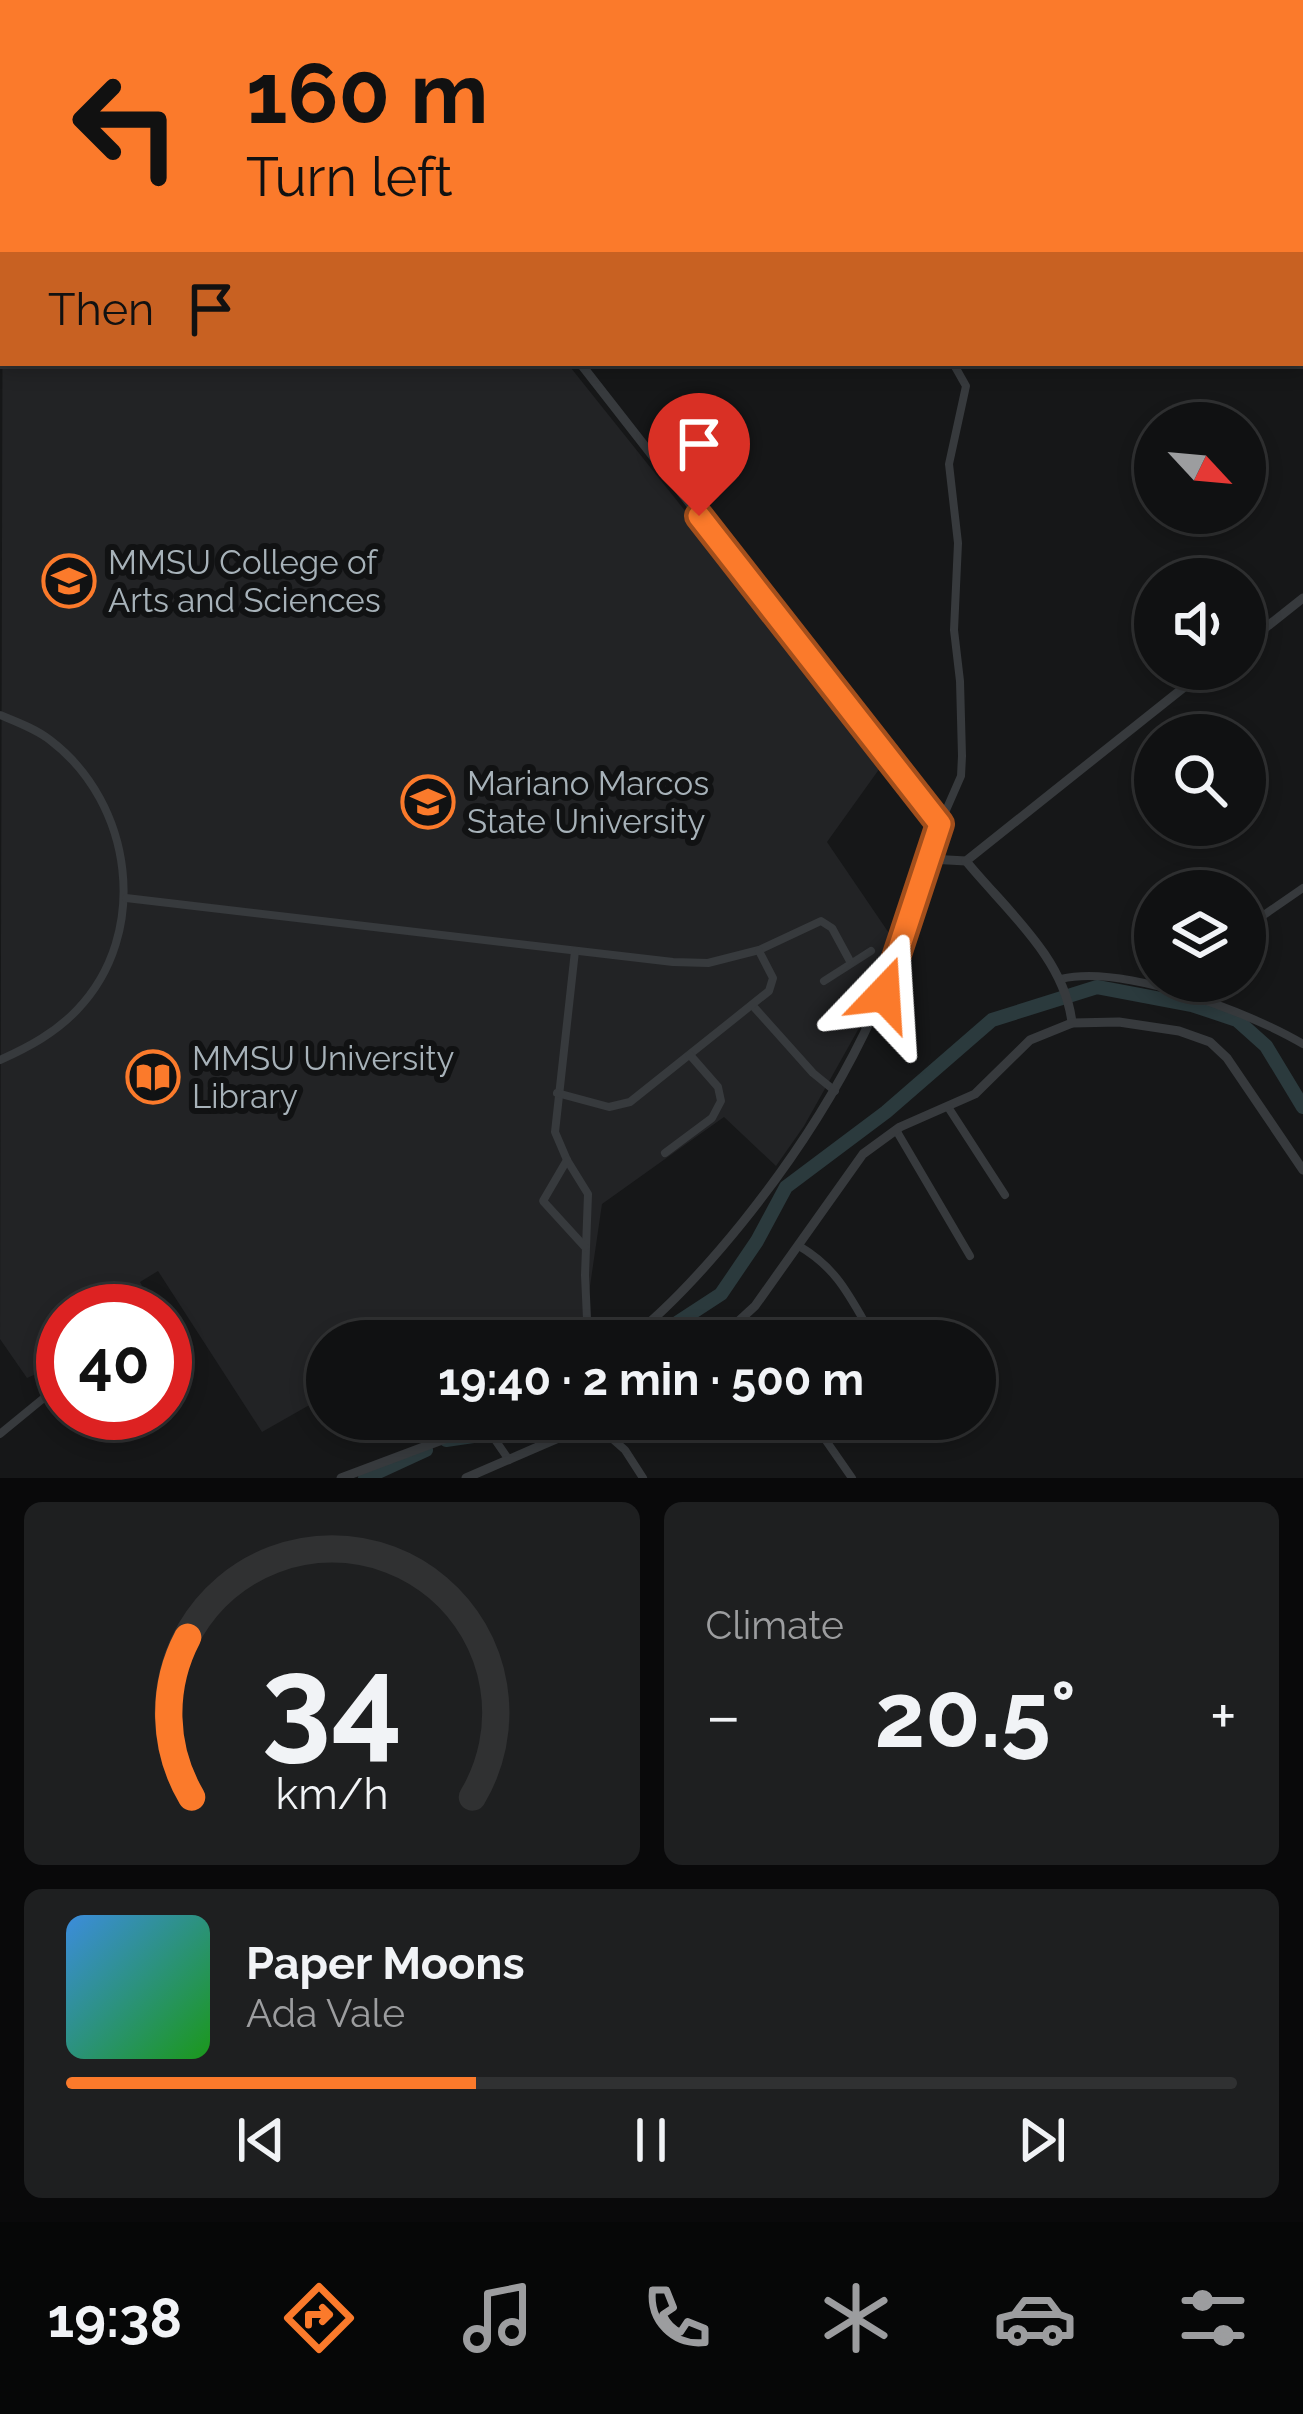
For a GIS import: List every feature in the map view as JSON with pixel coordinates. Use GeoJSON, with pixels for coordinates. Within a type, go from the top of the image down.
{"type":"FeatureCollection","features":[{"type":"Feature","properties":{"kind":"street"},"geometry":{"type":"LineString","coordinates":[[582,366],[940,824]]}},
{"type":"Feature","properties":{"kind":"street"},"geometry":{"type":"LineString","coordinates":[[650,1320],[728,1240],[785,1169],[836,1092],[884,994],[940,824],[961,776],[954,629],[958,543],[949,464],[966,386],[955,366]]}},
{"type":"Feature","properties":{"kind":"street"},"geometry":{"type":"LineString","coordinates":[[1266,627],[1303,598]]}},
{"type":"Feature","properties":{"kind":"street"},"geometry":{"type":"LineString","coordinates":[[930,859],[966,861],[1181,690]]}},
{"type":"Feature","properties":{"kind":"street"},"geometry":{"type":"LineString","coordinates":[[0,716],[48,738],[98,796],[116,832],[126,898],[117,938],[98,983],[76,1011],[39,1042],[0,1060]]}},
{"type":"Feature","properties":{"kind":"street"},"geometry":{"type":"LineString","coordinates":[[966,861],[1018,919],[1062,984],[1072,1020]]}},
{"type":"Feature","properties":{"kind":"street"},"geometry":{"type":"LineString","coordinates":[[1266,914],[1303,888]]}},
{"type":"Feature","properties":{"kind":"street"},"geometry":{"type":"LineString","coordinates":[[126,898],[708,963],[759,950],[821,921],[832,928],[851,963]]}},
{"type":"Feature","properties":{"kind":"street"},"geometry":{"type":"LineString","coordinates":[[557,1094],[609,1107],[630,1102],[753,1006],[772,985],[772,971],[759,950]]}},
{"type":"Feature","properties":{"kind":"street"},"geometry":{"type":"LineString","coordinates":[[575,951],[555,1132],[588,1194],[587,1320]]}},
{"type":"Feature","properties":{"kind":"street"},"geometry":{"type":"LineString","coordinates":[[824,981],[871,951]]}},
{"type":"Feature","properties":{"kind":"street"},"geometry":{"type":"LineString","coordinates":[[1062,984],[1080,974],[1134,981]]}},
{"type":"Feature","properties":{"kind":"street"},"geometry":{"type":"LineString","coordinates":[[1210,1002],[1303,1044]]}},
{"type":"Feature","properties":{"kind":"street"},"geometry":{"type":"LineString","coordinates":[[753,1006],[836,1092]]}},
{"type":"Feature","properties":{"kind":"street"},"geometry":{"type":"LineString","coordinates":[[741,1320],[862,1154],[896,1130],[992,1081],[1030,1040],[1072,1020],[1179,1031],[1210,1042],[1227,1058],[1303,1170]]}},
{"type":"Feature","properties":{"kind":"street"},"geometry":{"type":"LineString","coordinates":[[665,1153],[712,1118],[722,1100],[718,1087],[689,1054]]}},
{"type":"Feature","properties":{"kind":"street"},"geometry":{"type":"LineString","coordinates":[[948,1107],[1005,1195]]}},
{"type":"Feature","properties":{"kind":"street"},"geometry":{"type":"LineString","coordinates":[[896,1130],[970,1256]]}},
{"type":"Feature","properties":{"kind":"street"},"geometry":{"type":"LineString","coordinates":[[566,1160],[543,1201],[585,1247]]}},
{"type":"Feature","properties":{"kind":"street"},"geometry":{"type":"LineString","coordinates":[[799,1246],[820,1258],[844,1282],[864,1320]]}},
{"type":"Feature","properties":{"kind":"street"},"geometry":{"type":"LineString","coordinates":[[0,1435],[36,1405]]}},
{"type":"Feature","properties":{"kind":"street"},"geometry":{"type":"LineString","coordinates":[[341,1478],[452,1440]]}},
{"type":"Feature","properties":{"kind":"street"},"geometry":{"type":"LineString","coordinates":[[495,1440],[507,1457]]}},
{"type":"Feature","properties":{"kind":"street"},"geometry":{"type":"LineString","coordinates":[[466,1478],[553,1440]]}},
{"type":"Feature","properties":{"kind":"street"},"geometry":{"type":"LineString","coordinates":[[613,1440],[643,1478]]}},
{"type":"Feature","properties":{"kind":"street"},"geometry":{"type":"LineString","coordinates":[[826,1440],[852,1478]]}},
{"type":"Feature","properties":{"kind":"shaded area","name":"Mariano Marcos State University"},"geometry":{"type":"Polygon","coordinates":[[[2,366],[569,366],[885,761],[827,842],[893,939],[859,1028],[776,1166],[724,1117],[602,1204],[585,1320],[306,1320],[306,1407],[262,1432],[192,1324],[192,1284],[166,1284],[158,1271],[141,1284],[36,1284],[36,1374],[27,1378],[0,1339],[2,366]]]}},
{"type":"Feature","properties":{"kind":"waterway"},"geometry":{"type":"LineString","coordinates":[[681,1320],[721,1294],[786,1187],[886,1112],[992,1020],[1097,987],[1192,1005],[1237,1020],[1266,1046],[1303,1107]]}},
{"type":"Feature","properties":{"kind":"waterway"},"geometry":{"type":"LineString","coordinates":[[365,1478],[426,1450]]}},
{"type":"Feature","properties":{"kind":"place","name":"MMSU College of Arts and Sciences"},"geometry":{"type":"Point","coordinates":[69,581]}},
{"type":"Feature","properties":{"kind":"place","name":"Mariano Marcos State University"},"geometry":{"type":"Point","coordinates":[428,802]}},
{"type":"Feature","properties":{"kind":"place","name":"MMSU University Library"},"geometry":{"type":"Point","coordinates":[153,1077]}},
{"type":"Feature","properties":{"kind":"route"},"geometry":{"type":"LineString","coordinates":[[699,516],[940,824],[884,994]]}}]}
